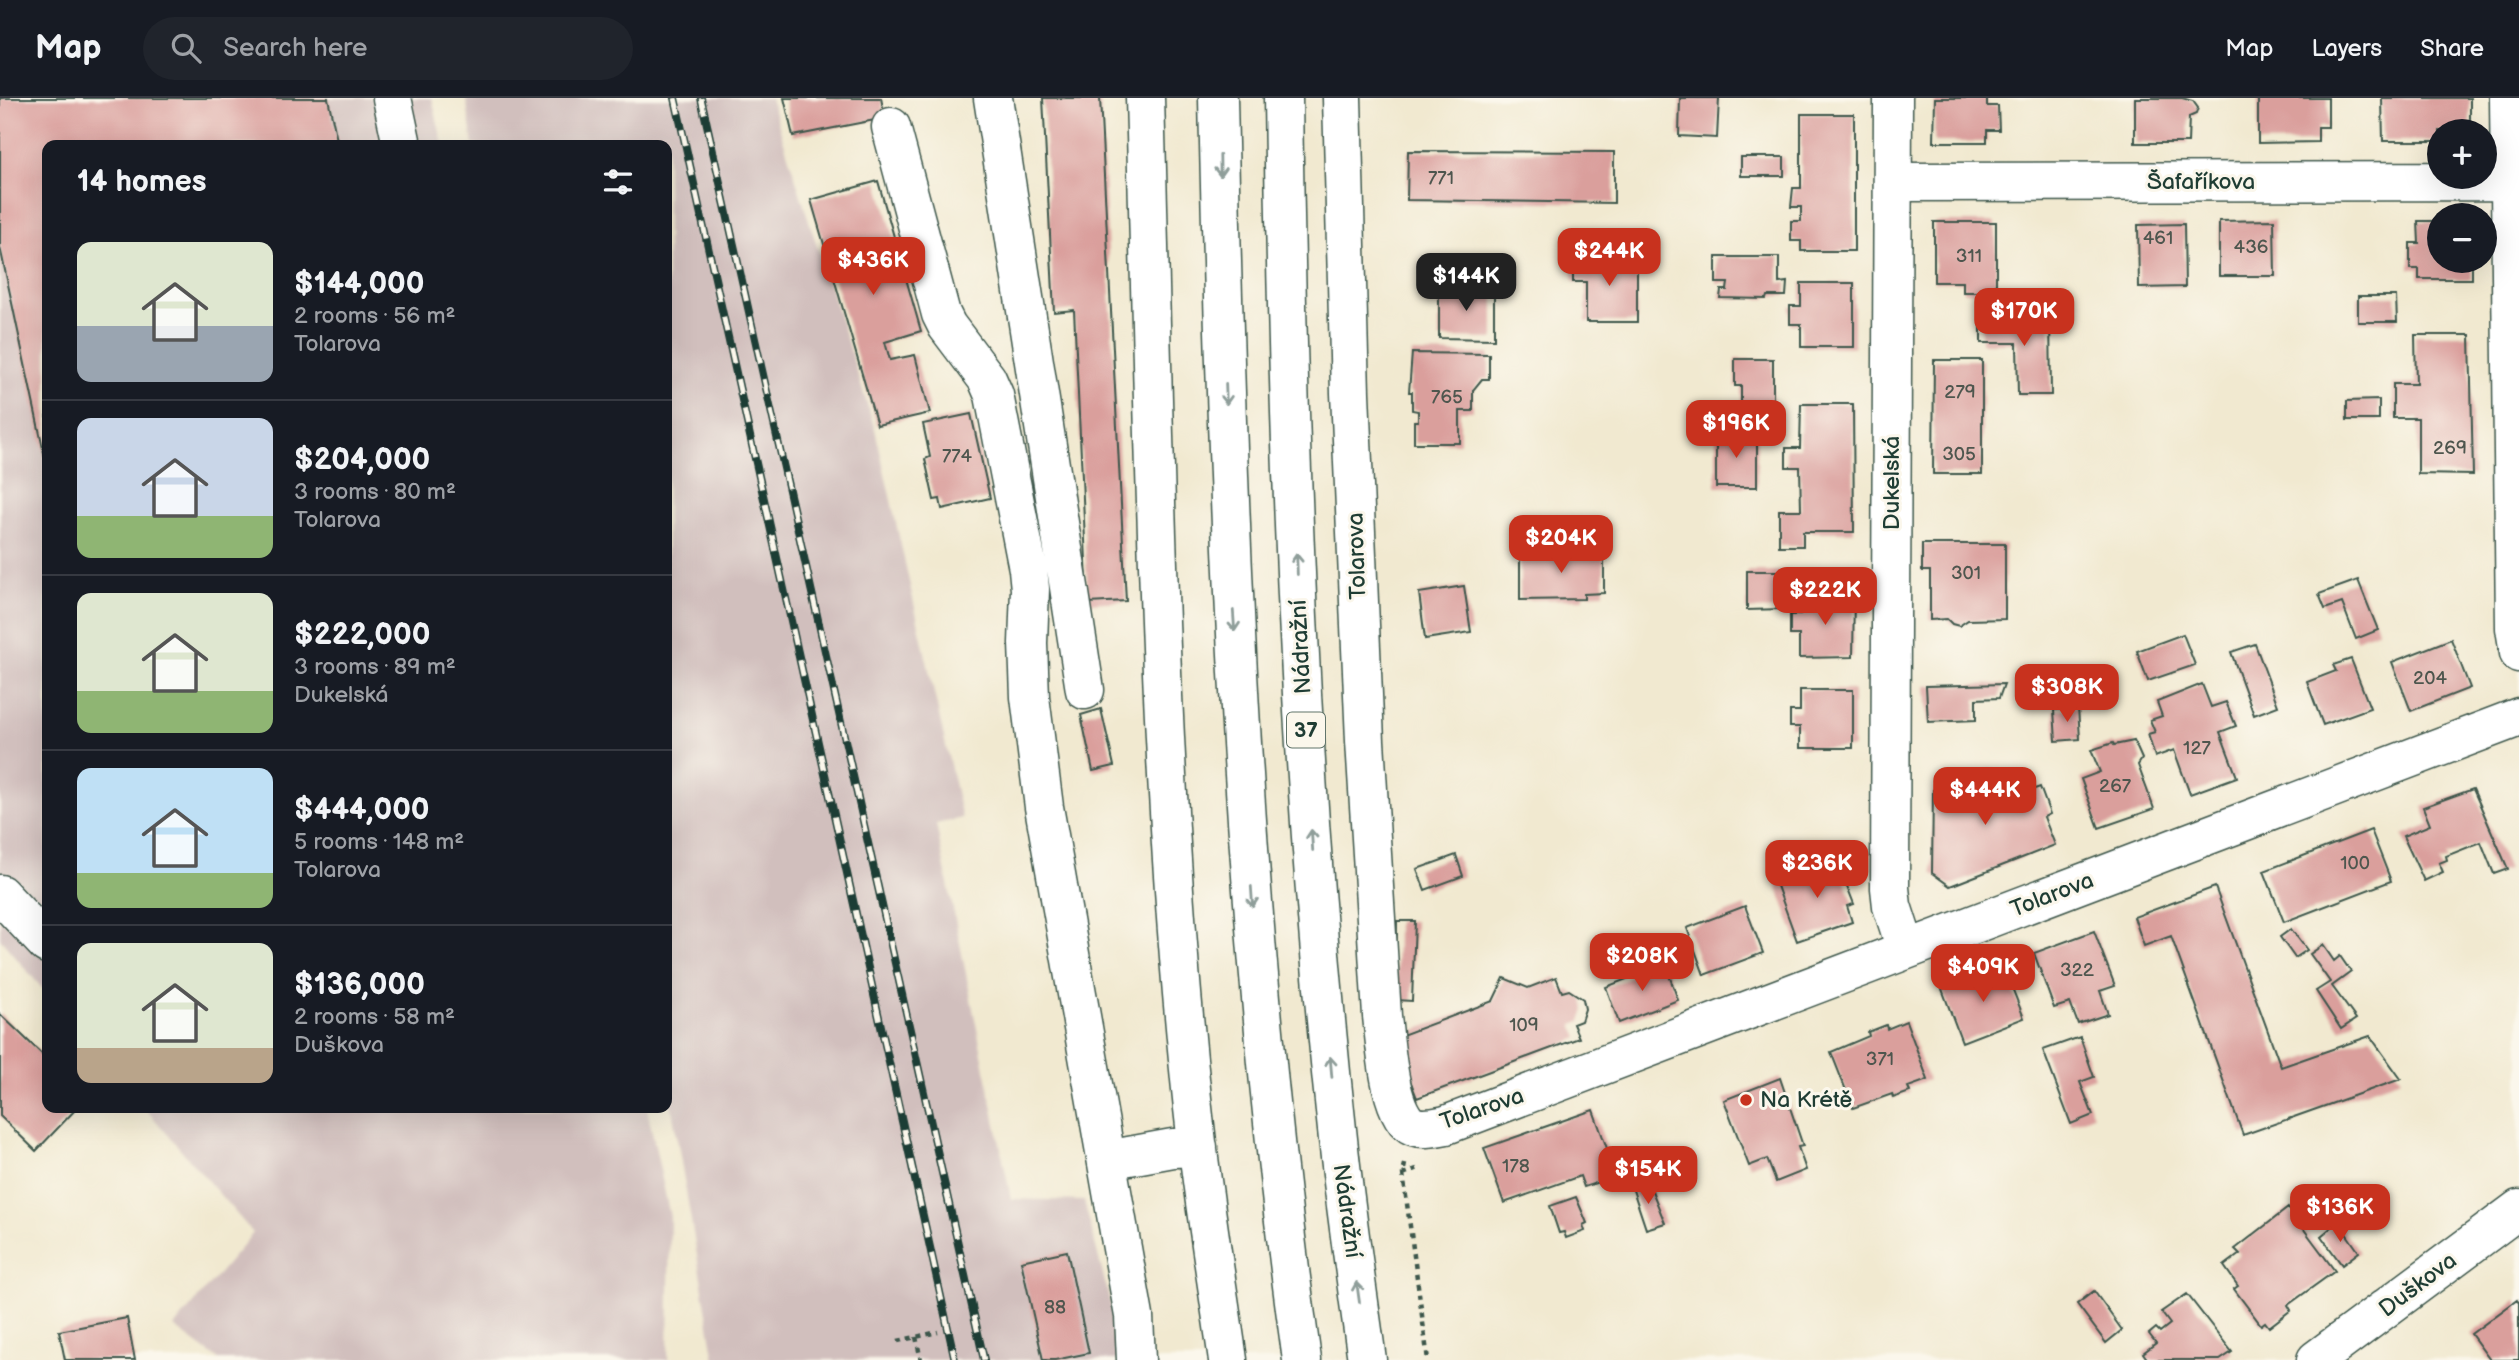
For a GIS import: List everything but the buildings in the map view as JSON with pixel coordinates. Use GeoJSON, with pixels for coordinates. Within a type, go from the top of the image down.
{"type":"FeatureCollection","features":[{"type":"Feature","properties":{"kind":"street"},"geometry":{"type":"LineString","coordinates":[[392,98],[401,140]]}},
{"type":"Feature","properties":{"kind":"street"},"geometry":{"type":"LineString","coordinates":[[993,98],[1086,690]]}},
{"type":"Feature","properties":{"kind":"street"},"geometry":{"type":"LineString","coordinates":[[1145,98],[1163,668],[1173,863],[1198,1147],[1228,1360]]}},
{"type":"Feature","properties":{"kind":"street"},"geometry":{"type":"LineString","coordinates":[[1218,98],[1232,587],[1245,814],[1280,1203],[1302,1360]]}},
{"type":"Feature","properties":{"kind":"street","name":"Nádražní"},"geometry":{"type":"LineString","coordinates":[[1283,98],[1299,619],[1318,927],[1338,1140],[1367,1360]]}},
{"type":"Feature","properties":{"kind":"street","name":"Tolarova"},"geometry":{"type":"LineString","coordinates":[[1342,98],[1350,393],[1363,700],[1382,1016],[1394,1092],[1401,1113],[1410,1125],[1431,1128],[1446,1125],[2519,717]]}},
{"type":"Feature","properties":{"kind":"street","name":"Dukelská"},"geometry":{"type":"LineString","coordinates":[[1893,98],[1890,888],[1892,906],[1906,949]]}},
{"type":"Feature","properties":{"kind":"street"},"geometry":{"type":"LineString","coordinates":[[2509,98],[2515,628],[2519,653]]}},
{"type":"Feature","properties":{"kind":"street"},"geometry":{"type":"LineString","coordinates":[[891,127],[941,313],[947,326],[987,379],[994,395],[1005,450],[1028,569],[1030,697],[1044,807],[1134,1316],[1136,1360]]}},
{"type":"Feature","properties":{"kind":"street","name":"Šafaříkova"},"geometry":{"type":"LineString","coordinates":[[1893,182],[2510,181]]}},
{"type":"Feature","properties":{"kind":"street"},"geometry":{"type":"LineString","coordinates":[[1005,450],[1047,440]]}},
{"type":"Feature","properties":{"kind":"street"},"geometry":{"type":"LineString","coordinates":[[0,894],[42,939]]}},
{"type":"Feature","properties":{"kind":"street"},"geometry":{"type":"LineString","coordinates":[[1107,1160],[1173,1148],[1198,1147]]}},
{"type":"Feature","properties":{"kind":"street","name":"Duškova"},"geometry":{"type":"LineString","coordinates":[[2316,1360],[2519,1209]]}},
{"type":"Feature","properties":{"kind":"path"},"geometry":{"type":"LineString","coordinates":[[1410,1125],[1403,1174],[1428,1360]]}},
{"type":"Feature","properties":{"kind":"path"},"geometry":{"type":"LineString","coordinates":[[898,1341],[938,1332]]}},
{"type":"Feature","properties":{"kind":"path"},"geometry":{"type":"LineString","coordinates":[[916,1337],[921,1360]]}},
{"type":"Feature","properties":{"kind":"shaded area"},"geometry":{"type":"Polygon","coordinates":[[[0,98],[432,98],[442,140],[42,140],[42,988],[0,939],[0,98]]]}},
{"type":"Feature","properties":{"kind":"shaded area"},"geometry":{"type":"Polygon","coordinates":[[[466,98],[770,98],[875,429],[962,818],[936,824],[1011,1199],[1084,1201],[1125,1360],[715,1360],[672,1109],[672,140],[472,140],[466,98]]]}},
{"type":"Feature","properties":{"kind":"shaded area"},"geometry":{"type":"Polygon","coordinates":[[[149,1113],[648,1113],[670,1217],[668,1360],[219,1360],[174,1327],[253,1233],[149,1113]]]}},
{"type":"Feature","properties":{"kind":"railway"},"geometry":{"type":"LineString","coordinates":[[675,98],[955,1360]]}},
{"type":"Feature","properties":{"kind":"railway"},"geometry":{"type":"LineString","coordinates":[[701,98],[984,1360]]}},
{"type":"Feature","properties":{"kind":"place","name":"Na Krétě"},"geometry":{"type":"Point","coordinates":[1746,1100]}}]}
